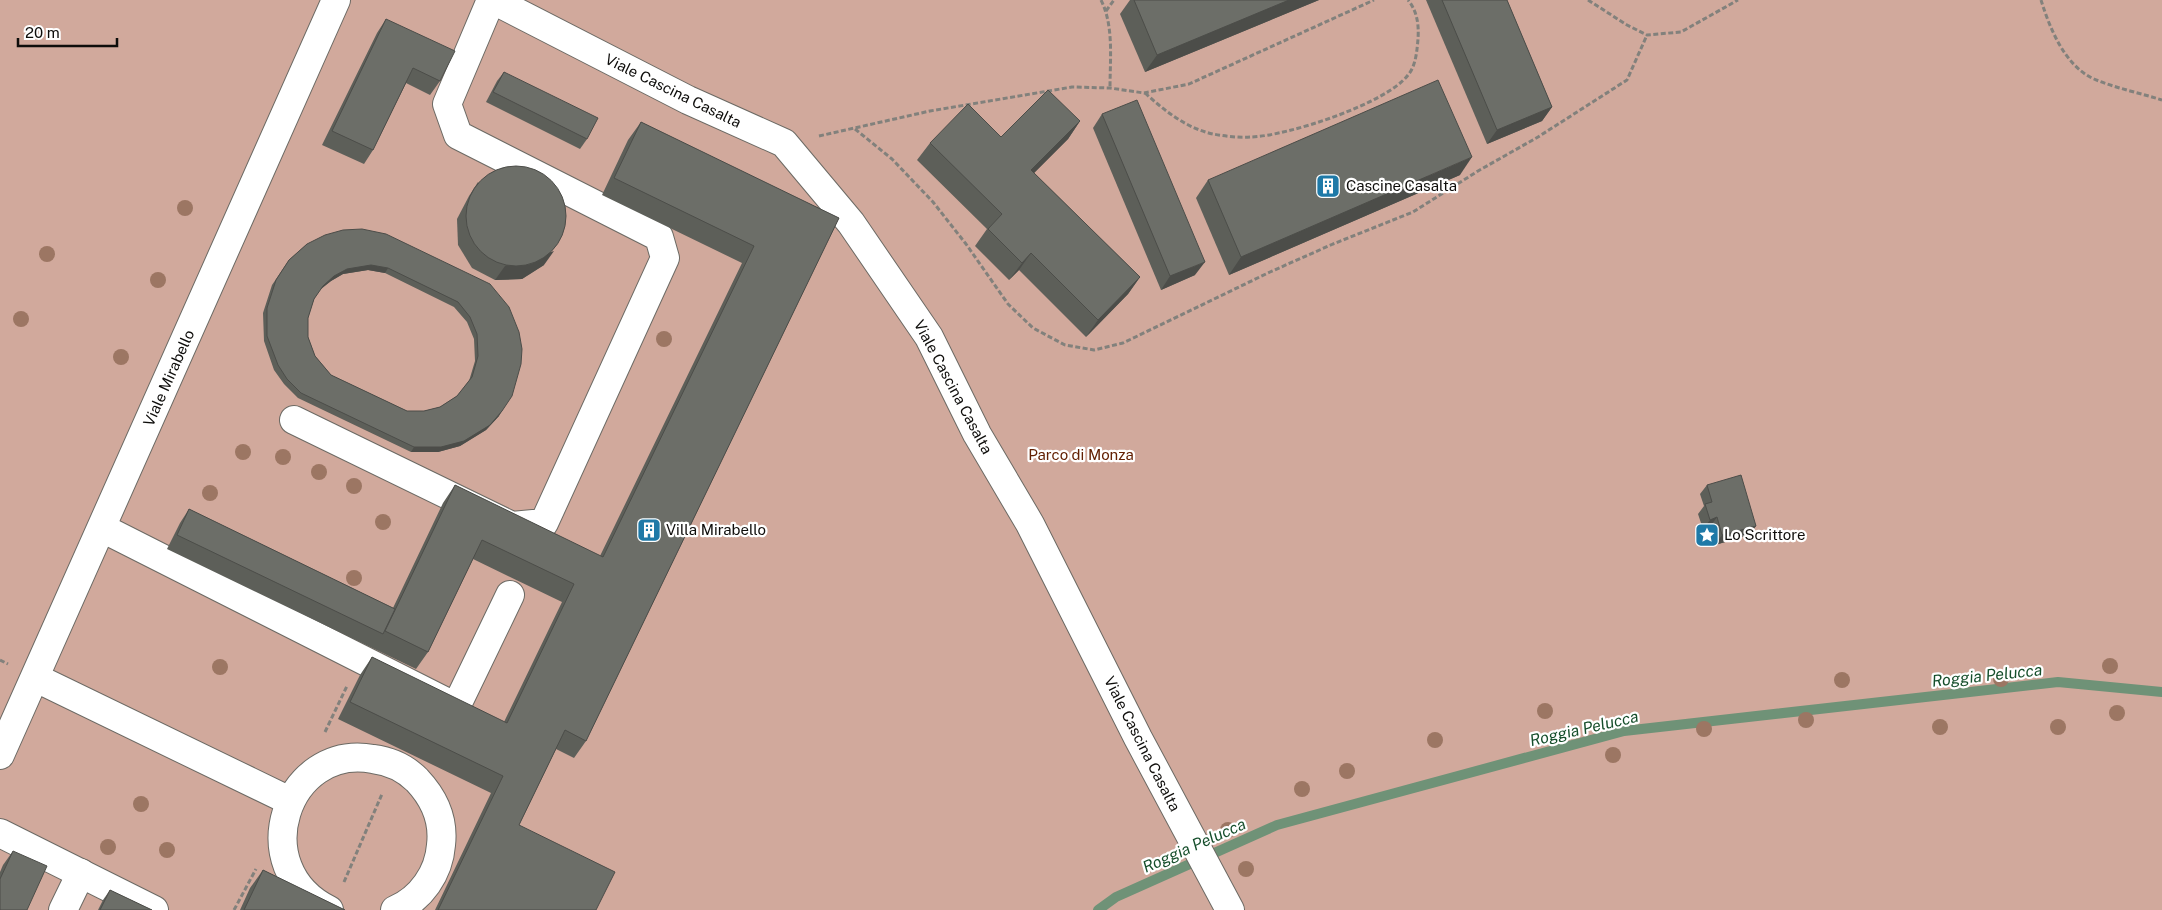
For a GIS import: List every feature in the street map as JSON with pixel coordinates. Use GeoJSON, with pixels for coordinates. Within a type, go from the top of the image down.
{"type":"FeatureCollection","features":[{"type":"Feature","properties":{"kind":"lane","name":"Viale Mirabello"},"geometry":{"type":"LineString","coordinates":[[0,755],[36,678],[336,0]]}},
{"type":"Feature","properties":{"kind":"lane"},"geometry":{"type":"LineString","coordinates":[[294,420],[512,526],[544,522],[665,258],[659,237],[458,135],[447,104],[492,0]]}},
{"type":"Feature","properties":{"kind":"lane","name":"Viale Cascina Casalta"},"geometry":{"type":"LineString","coordinates":[[492,0],[688,100],[784,143],[851,223],[929,336],[977,434],[1030,524],[1200,857],[1230,910]]}},
{"type":"Feature","properties":{"kind":"lane"},"geometry":{"type":"LineString","coordinates":[[102,528],[456,707],[510,595]]}},
{"type":"Feature","properties":{"kind":"lane"},"geometry":{"type":"LineString","coordinates":[[36,678],[290,801]]}},
{"type":"Feature","properties":{"kind":"lane"},"geometry":{"type":"LineString","coordinates":[[329,910],[317,904],[304,893],[294,880],[282,848],[282,831],[290,801],[308,778],[336,762],[351,758],[367,758],[395,765],[412,775],[434,802],[440,818],[442,836],[436,870],[427,885],[415,898],[395,910]]}},
{"type":"Feature","properties":{"kind":"lane"},"geometry":{"type":"LineString","coordinates":[[0,833],[154,910]]}},
{"type":"Feature","properties":{"kind":"lane"},"geometry":{"type":"LineString","coordinates":[[64,910],[81,873]]}},
{"type":"Feature","properties":{"kind":"path"},"geometry":{"type":"LineString","coordinates":[[1101,0],[1106,11],[1110,45],[1110,88]]}},
{"type":"Feature","properties":{"kind":"path"},"geometry":{"type":"LineString","coordinates":[[1106,11],[1114,0]]}},
{"type":"Feature","properties":{"kind":"path"},"geometry":{"type":"LineString","coordinates":[[784,143],[855,129],[930,111],[1063,89],[1110,88],[1144,93],[1189,84],[1374,0]]}},
{"type":"Feature","properties":{"kind":"path"},"geometry":{"type":"LineString","coordinates":[[1144,93],[1173,118],[1212,134],[1251,138],[1290,131],[1327,120],[1388,92],[1409,75],[1417,53],[1419,28],[1414,8],[1408,0]]}},
{"type":"Feature","properties":{"kind":"path"},"geometry":{"type":"LineString","coordinates":[[1588,0],[1627,25],[1647,35],[1681,32],[1738,0]]}},
{"type":"Feature","properties":{"kind":"path"},"geometry":{"type":"LineString","coordinates":[[2041,0],[2059,44],[2075,64],[2093,78],[2162,100]]}},
{"type":"Feature","properties":{"kind":"path"},"geometry":{"type":"LineString","coordinates":[[855,129],[892,159],[933,202],[966,244],[1008,304],[1033,328],[1065,345],[1094,350],[1123,343],[1288,264],[1413,212],[1478,171],[1546,133],[1627,80],[1647,35]]}},
{"type":"Feature","properties":{"kind":"path"},"geometry":{"type":"LineString","coordinates":[[323,737],[360,658]]}},
{"type":"Feature","properties":{"kind":"path"},"geometry":{"type":"LineString","coordinates":[[343,883],[395,765]]}},
{"type":"Feature","properties":{"kind":"green space","name":"Parco di Monza"},"geometry":{"type":"Polygon","coordinates":[[[0,0],[2162,0],[2162,910],[0,910],[0,0]]]}},
{"type":"Feature","properties":{"kind":"building"},"geometry":{"type":"Polygon","coordinates":[[[1134,0],[1289,0],[1157,55],[1134,0]]]}},
{"type":"Feature","properties":{"kind":"building","name":"Cascine Casalta"},"geometry":{"type":"Polygon","coordinates":[[[1442,0],[1507,0],[1552,107],[1497,130],[1442,0]]]}},
{"type":"Feature","properties":{"kind":"building"},"geometry":{"type":"Polygon","coordinates":[[[386,19],[455,51],[440,81],[413,68],[373,150],[332,131],[386,19]]]}},
{"type":"Feature","properties":{"kind":"building"},"geometry":{"type":"Polygon","coordinates":[[[504,72],[598,118],[587,139],[493,92],[504,72]]]}},
{"type":"Feature","properties":{"kind":"building","name":"Cascine Casalta"},"geometry":{"type":"Polygon","coordinates":[[[1438,80],[1472,157],[1241,257],[1208,180],[1438,80]]]}},
{"type":"Feature","properties":{"kind":"building"},"geometry":{"type":"Polygon","coordinates":[[[1048,90],[1080,121],[1031,170],[1140,277],[1098,320],[1031,253],[1022,263],[988,229],[1002,214],[930,143],[968,104],[1001,137],[1048,90]]]}},
{"type":"Feature","properties":{"kind":"building"},"geometry":{"type":"Polygon","coordinates":[[[1137,100],[1205,262],[1170,276],[1102,114],[1137,100]]]}},
{"type":"Feature","properties":{"kind":"building","name":"Villa Mirabello"},"geometry":{"type":"Polygon","coordinates":[[[641,122],[839,218],[586,741],[565,730],[519,825],[615,872],[596,910],[438,910],[503,776],[350,702],[372,657],[507,723],[574,584],[482,540],[428,652],[385,631],[455,485],[603,557],[754,246],[614,178],[641,122]]]}},
{"type":"Feature","properties":{"kind":"building"},"geometry":{"type":"Polygon","coordinates":[[[516,166],[526,167],[544,174],[558,188],[565,206],[565,226],[558,244],[544,258],[526,265],[516,266],[506,265],[488,258],[474,244],[467,226],[466,216],[467,206],[474,188],[488,174],[506,167],[516,166]]]}},
{"type":"Feature","properties":{"kind":"building"},"geometry":{"type":"Polygon","coordinates":[[[362,229],[386,234],[490,284],[509,307],[519,332],[522,349],[521,364],[512,396],[490,425],[464,441],[441,447],[414,447],[301,393],[287,379],[278,365],[267,336],[267,308],[276,280],[289,260],[307,244],[325,235],[343,230],[362,229]],[[371,265],[347,269],[334,276],[323,286],[314,299],[308,318],[308,337],[315,356],[331,375],[407,411],[424,411],[440,407],[457,396],[472,377],[478,356],[477,334],[470,317],[458,302],[388,268],[371,265]]]}},
{"type":"Feature","properties":{"kind":"building"},"geometry":{"type":"Polygon","coordinates":[[[1741,475],[1756,526],[1722,535],[1717,517],[1710,520],[1705,504],[1712,502],[1707,485],[1741,475]]]}},
{"type":"Feature","properties":{"kind":"building"},"geometry":{"type":"Polygon","coordinates":[[[189,509],[395,609],[383,634],[177,535],[189,509]]]}},
{"type":"Feature","properties":{"kind":"building"},"geometry":{"type":"Polygon","coordinates":[[[13,851],[47,866],[27,910],[0,910],[0,879],[13,851]]]}},
{"type":"Feature","properties":{"kind":"building"},"geometry":{"type":"Polygon","coordinates":[[[263,870],[345,910],[244,910],[263,870]]]}},
{"type":"Feature","properties":{"kind":"building"},"geometry":{"type":"Polygon","coordinates":[[[110,890],[152,910],[100,910],[110,890]]]}},
{"type":"Feature","properties":{"kind":"waterway","name":"Roggia Pelucca"},"geometry":{"type":"LineString","coordinates":[[1098,910],[1116,897],[1277,825],[1624,731],[2058,682],[2162,692]]}},
{"type":"Feature","properties":{"kind":"place","name":"Cascine Casalta"},"geometry":{"type":"Point","coordinates":[1328,186]}},
{"type":"Feature","properties":{"kind":"place","name":"Villa Mirabello"},"geometry":{"type":"Point","coordinates":[649,530]}},
{"type":"Feature","properties":{"kind":"place","name":"Lo Scrittore"},"geometry":{"type":"Point","coordinates":[1707,535]}}]}
